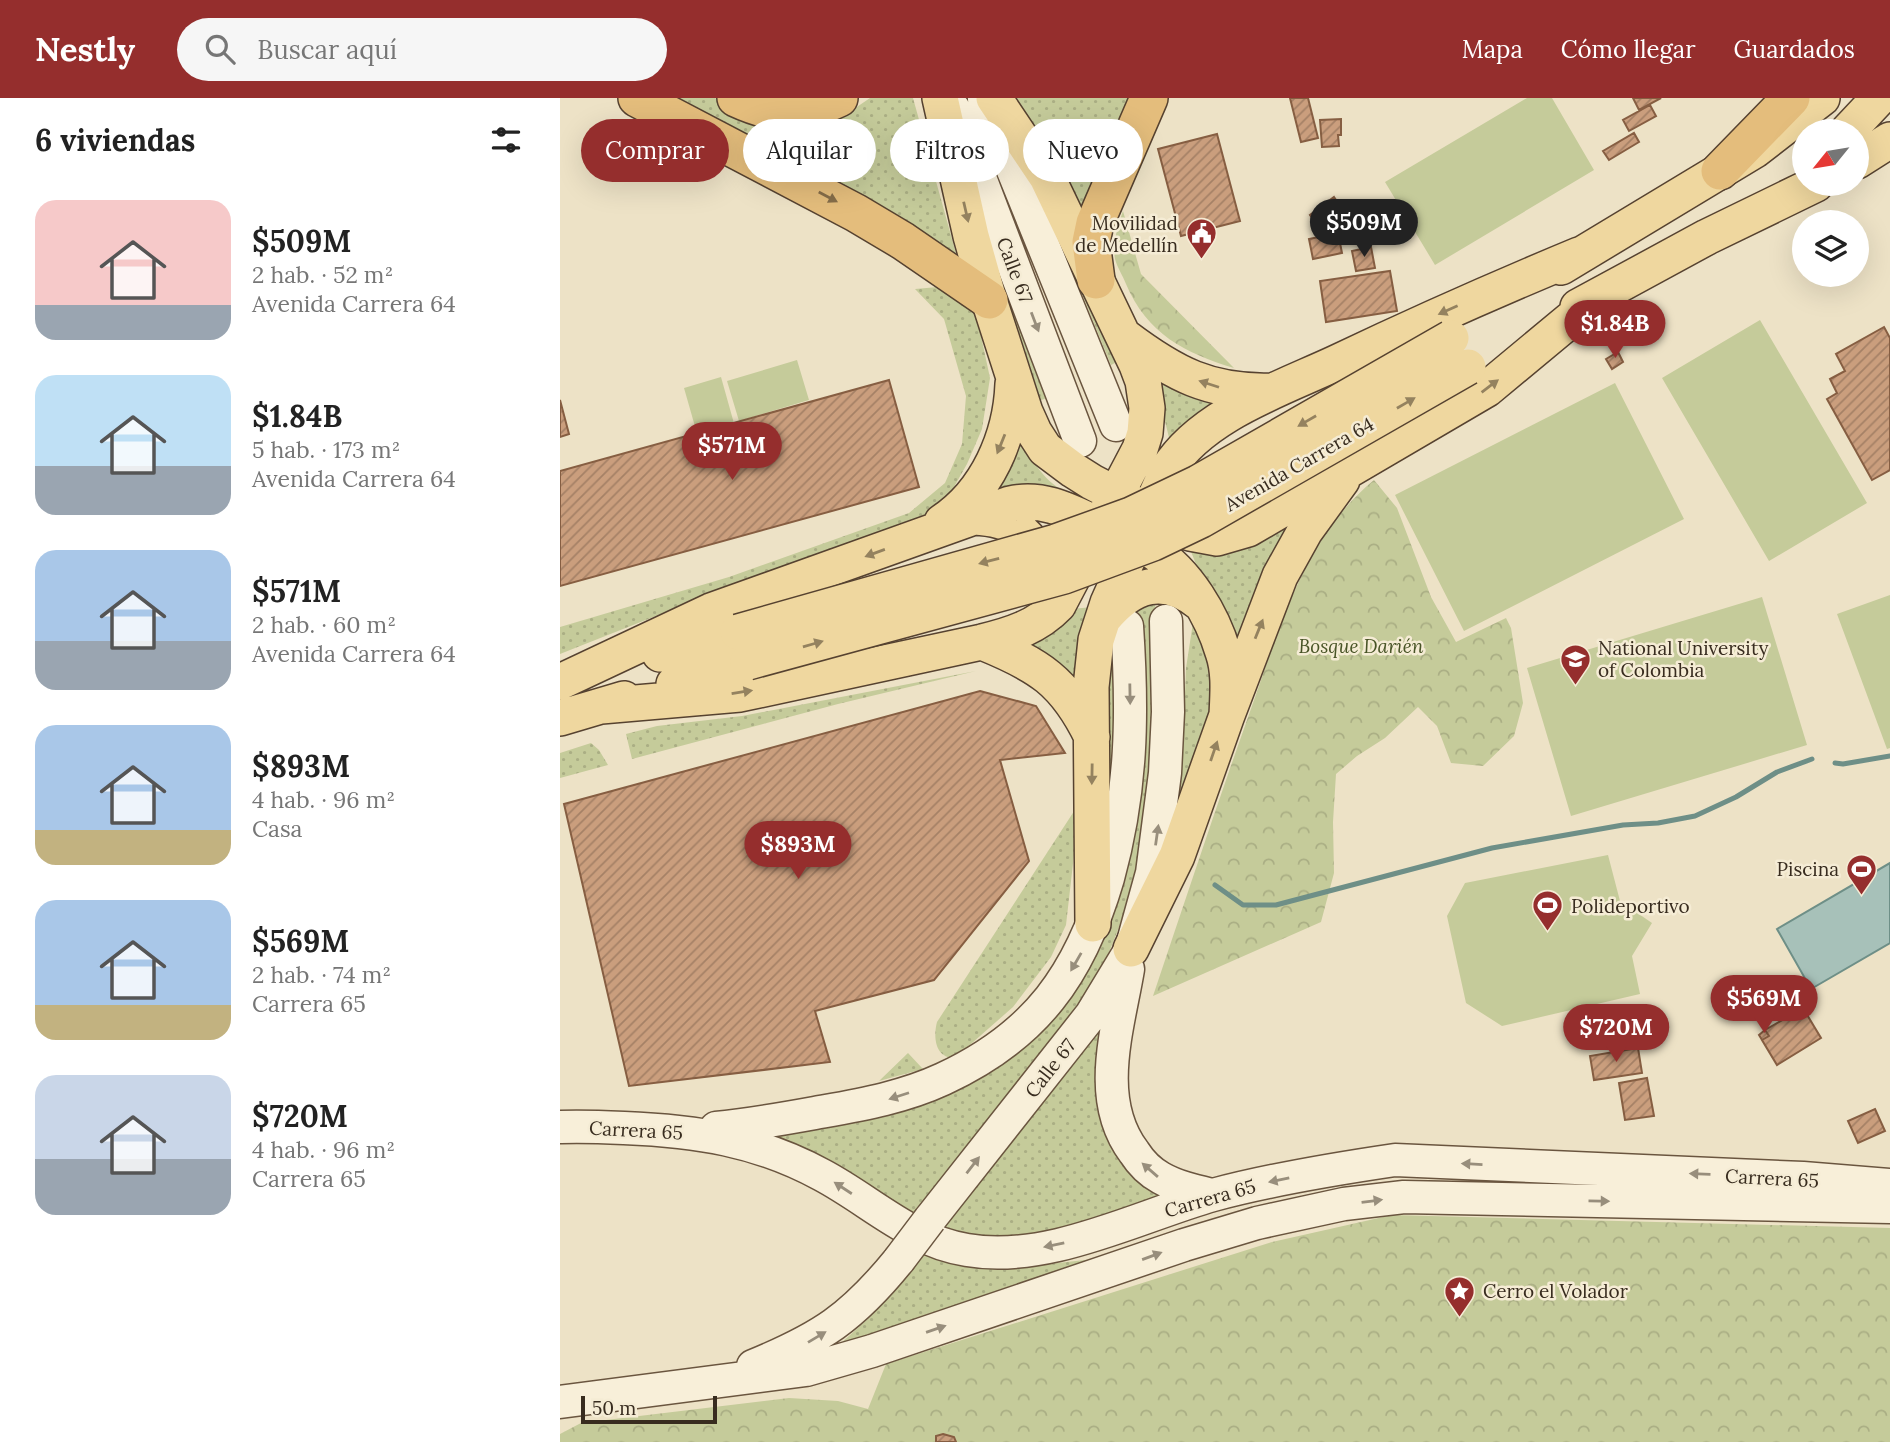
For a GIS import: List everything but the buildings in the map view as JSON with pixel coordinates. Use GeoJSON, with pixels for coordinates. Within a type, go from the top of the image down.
{"type":"FeatureCollection","features":[{"type":"Feature","properties":{"kind":"highway"},"geometry":{"type":"LineString","coordinates":[[637,98],[856,213],[903,241],[989,300]]}},
{"type":"Feature","properties":{"kind":"highway"},"geometry":{"type":"LineString","coordinates":[[736,98],[761,110],[793,113],[825,105],[839,98]]}},
{"type":"Feature","properties":{"kind":"highway"},"geometry":{"type":"LineString","coordinates":[[1096,280],[1091,242],[1095,223],[1149,98]]}},
{"type":"Feature","properties":{"kind":"highway"},"geometry":{"type":"LineString","coordinates":[[1720,171],[1791,98]]}},
{"type":"Feature","properties":{"kind":"main road"},"geometry":{"type":"LineString","coordinates":[[940,98],[971,236],[989,300],[1034,432],[1045,449],[1073,470],[1116,495],[1142,527],[1153,551],[1167,562],[1200,603],[1224,653],[1227,715]]}},
{"type":"Feature","properties":{"kind":"main road","name":"Calle 67"},"geometry":{"type":"LineString","coordinates":[[950,98],[1080,441]]}},
{"type":"Feature","properties":{"kind":"main road","name":"Calle 67"},"geometry":{"type":"LineString","coordinates":[[984,98],[1131,422]]}},
{"type":"Feature","properties":{"kind":"main road"},"geometry":{"type":"LineString","coordinates":[[601,706],[740,694],[998,638],[1048,615],[1058,605],[1139,449],[1131,422],[1146,395],[1143,381],[1047,177],[994,98]]}},
{"type":"Feature","properties":{"kind":"main road","name":"Avenida Carrera 64"},"geometry":{"type":"LineString","coordinates":[[1460,352],[1579,255],[1779,133],[1822,98]]}},
{"type":"Feature","properties":{"kind":"main road"},"geometry":{"type":"LineString","coordinates":[[1859,119],[1879,98]]}},
{"type":"Feature","properties":{"kind":"main road"},"geometry":{"type":"LineString","coordinates":[[1869,153],[1890,140]]}},
{"type":"Feature","properties":{"kind":"main road"},"geometry":{"type":"LineString","coordinates":[[1707,237],[1760,204],[1792,179]]}},
{"type":"Feature","properties":{"kind":"main road","name":"Avenida Carrera 64"},"geometry":{"type":"LineString","coordinates":[[743,647],[1131,515],[1460,352],[1599,296],[1707,237],[1792,196]]}},
{"type":"Feature","properties":{"kind":"main road"},"geometry":{"type":"LineString","coordinates":[[1093,924],[1093,664],[1114,623],[1142,527],[1168,469],[1179,452],[1196,437],[1240,408],[1448,310],[1579,255]]}},
{"type":"Feature","properties":{"kind":"main road"},"geometry":{"type":"LineString","coordinates":[[560,683],[711,611],[1010,504],[1038,501],[1065,509],[1101,526],[1142,527],[1217,538],[1248,529],[1487,389],[1599,296]]}},
{"type":"Feature","properties":{"kind":"main road"},"geometry":{"type":"LineString","coordinates":[[1122,335],[1165,365],[1208,384],[1238,391],[1277,391]]}},
{"type":"Feature","properties":{"kind":"main road"},"geometry":{"type":"LineString","coordinates":[[922,536],[959,510],[988,473],[1009,424],[1014,377]]}},
{"type":"Feature","properties":{"kind":"main road"},"geometry":{"type":"LineString","coordinates":[[1240,408],[1220,428],[1209,446],[1205,466],[1209,483],[1216,495],[1237,510],[1253,512],[1288,506]]}},
{"type":"Feature","properties":{"kind":"main road"},"geometry":{"type":"LineString","coordinates":[[1045,449],[1071,460],[1086,463],[1101,461],[1128,448],[1138,436],[1131,422]]}},
{"type":"Feature","properties":{"kind":"main road"},"geometry":{"type":"LineString","coordinates":[[1212,1195],[1180,1187],[1159,1178],[1143,1165],[1123,1135],[1116,1118],[1111,1074],[1131,950],[1177,856],[1280,576],[1306,531],[1350,469]]}},
{"type":"Feature","properties":{"kind":"main road"},"geometry":{"type":"LineString","coordinates":[[974,517],[1002,520],[1017,527],[1031,542],[1041,572],[1042,590],[1027,621],[998,638]]}},
{"type":"Feature","properties":{"kind":"main road"},"geometry":{"type":"LineString","coordinates":[[666,1130],[732,1127],[890,1099],[944,1079],[1001,1045],[1042,1009],[1070,971],[1093,924],[1121,827],[1128,783],[1130,737],[1114,623],[1117,603],[1149,586],[1175,587],[1200,603]]}},
{"type":"Feature","properties":{"kind":"main road","name":"Calle 67"},"geometry":{"type":"LineString","coordinates":[[709,1383],[787,1353],[825,1332],[860,1304],[899,1260],[1091,1015],[1131,950],[1152,873],[1165,773],[1168,712],[1166,621]]}},
{"type":"Feature","properties":{"kind":"main road"},"geometry":{"type":"LineString","coordinates":[[998,638],[1019,657],[1051,678],[1072,701],[1093,739]]}},
{"type":"Feature","properties":{"kind":"main road"},"geometry":{"type":"LineString","coordinates":[[560,683],[743,647]]}},
{"type":"Feature","properties":{"kind":"main road"},"geometry":{"type":"LineString","coordinates":[[560,718],[601,706],[743,647]]}},
{"type":"Feature","properties":{"kind":"main road","name":"Carrera 65"},"geometry":{"type":"LineString","coordinates":[[560,1127],[666,1130],[726,1139],[775,1152],[825,1177],[909,1231],[939,1244],[968,1251],[996,1253],[1060,1244],[1212,1195],[1288,1178],[1395,1160],[1803,1178],[1890,1185]]}},
{"type":"Feature","properties":{"kind":"main road","name":"Carrera 65"},"geometry":{"type":"LineString","coordinates":[[560,1402],[784,1374],[825,1365],[1184,1245],[1257,1223],[1345,1204],[1404,1197],[1890,1207]]}},
{"type":"Feature","properties":{"kind":"green space"},"geometry":{"type":"Polygon","coordinates":[[[650,98],[715,98],[754,119],[743,119],[743,149],[729,141],[729,119],[688,119],[650,98]]]}},
{"type":"Feature","properties":{"kind":"green space"},"geometry":{"type":"Polygon","coordinates":[[[870,98],[913,98],[919,119],[890,119],[890,182],[936,182],[960,268],[803,182],[876,182],[876,119],[830,119],[848,113],[870,98]]]}},
{"type":"Feature","properties":{"kind":"green space"},"geometry":{"type":"Polygon","coordinates":[[[1006,98],[1140,98],[1130,119],[1023,119],[1023,127],[1006,98]]]}},
{"type":"Feature","properties":{"kind":"green space"},"geometry":{"type":"Polygon","coordinates":[[[1527,98],[1552,98],[1594,170],[1435,265],[1385,182],[1527,98]]]}},
{"type":"Feature","properties":{"kind":"green space"},"geometry":{"type":"Polygon","coordinates":[[[1055,182],[1101,182],[1081,226],[1055,182]]]}},
{"type":"Feature","properties":{"kind":"green space"},"geometry":{"type":"Polygon","coordinates":[[[1043,198],[1121,360],[1111,365],[1043,198]]]}},
{"type":"Feature","properties":{"kind":"green space"},"geometry":{"type":"Polygon","coordinates":[[[1123,211],[1141,274],[1234,368],[1184,348],[1156,329],[1145,316],[1115,259],[1117,228],[1123,211]]]}},
{"type":"Feature","properties":{"kind":"green space"},"geometry":{"type":"Polygon","coordinates":[[[986,243],[1047,398],[1033,403],[986,243]]]}},
{"type":"Feature","properties":{"kind":"green space"},"geometry":{"type":"Polygon","coordinates":[[[938,287],[975,308],[990,378],[982,429],[967,464],[946,501],[926,517],[734,585],[560,654],[560,627],[729,577],[909,513],[945,483],[962,444],[966,396],[944,319],[915,289],[938,287]]]}},
{"type":"Feature","properties":{"kind":"green space"},"geometry":{"type":"Polygon","coordinates":[[[1760,320],[1867,503],[1769,561],[1662,378],[1760,320]]]}},
{"type":"Feature","properties":{"kind":"green space"},"geometry":{"type":"Polygon","coordinates":[[[797,360],[809,400],[739,421],[727,381],[797,360]]]}},
{"type":"Feature","properties":{"kind":"green space"},"geometry":{"type":"Polygon","coordinates":[[[1152,368],[1228,396],[1173,454],[1152,368]]]}},
{"type":"Feature","properties":{"kind":"green space"},"geometry":{"type":"Polygon","coordinates":[[[721,377],[735,427],[698,437],[684,388],[721,377]]]}},
{"type":"Feature","properties":{"kind":"green space"},"geometry":{"type":"Polygon","coordinates":[[[1615,383],[1684,519],[1464,631],[1395,495],[1615,383]]]}},
{"type":"Feature","properties":{"kind":"green space"},"geometry":{"type":"Polygon","coordinates":[[[1015,424],[1042,473],[1071,496],[983,503],[1015,424]]]}},
{"type":"Feature","properties":{"kind":"green space","name":"Bosque Darién"},"geometry":{"type":"Polygon","coordinates":[[[1374,480],[1397,508],[1431,597],[1456,642],[1506,618],[1511,628],[1523,703],[1514,736],[1483,766],[1451,763],[1437,726],[1418,707],[1385,738],[1336,774],[1334,873],[1321,922],[1153,996],[1269,657],[1294,592],[1328,531],[1349,504],[1374,480]]]}},
{"type":"Feature","properties":{"kind":"green space"},"geometry":{"type":"Polygon","coordinates":[[[1310,505],[1274,553],[1258,584],[1236,666],[1190,549],[1310,505]]]}},
{"type":"Feature","properties":{"kind":"green space"},"geometry":{"type":"Polygon","coordinates":[[[1155,595],[1155,693],[1148,795],[1130,894],[1114,941],[1093,985],[1068,1023],[909,1218],[804,1150],[771,1134],[1031,1037],[1132,842],[1142,789],[1145,726],[1145,678],[1137,600],[1155,595]]]}},
{"type":"Feature","properties":{"kind":"green space"},"geometry":{"type":"Polygon","coordinates":[[[1890,595],[1890,748],[1887,749],[1837,614],[1890,595]]]}},
{"type":"Feature","properties":{"kind":"green space"},"geometry":{"type":"Polygon","coordinates":[[[1762,597],[1807,745],[1571,816],[1527,668],[1762,597]]]}},
{"type":"Feature","properties":{"kind":"green space"},"geometry":{"type":"Polygon","coordinates":[[[1093,607],[1080,704],[1015,644],[1071,609],[1093,607]]]}},
{"type":"Feature","properties":{"kind":"green space"},"geometry":{"type":"Polygon","coordinates":[[[1194,616],[1218,685],[1173,837],[1183,750],[1186,668],[1194,616]]]}},
{"type":"Feature","properties":{"kind":"green space"},"geometry":{"type":"Polygon","coordinates":[[[1110,651],[1116,721],[1103,838],[1110,651]]]}},
{"type":"Feature","properties":{"kind":"green space"},"geometry":{"type":"Polygon","coordinates":[[[976,671],[838,704],[632,759],[626,734],[657,726],[742,716],[976,671]]]}},
{"type":"Feature","properties":{"kind":"green space"},"geometry":{"type":"Polygon","coordinates":[[[591,743],[608,765],[560,778],[560,753],[591,743]]]}},
{"type":"Feature","properties":{"kind":"green space"},"geometry":{"type":"Polygon","coordinates":[[[1080,802],[1066,925],[1051,957],[1013,1007],[955,1058],[948,1057],[939,1051],[937,1046],[937,1022],[1080,802]]]}},
{"type":"Feature","properties":{"kind":"green space","name":"Polideportivo"},"geometry":{"type":"Polygon","coordinates":[[[1608,855],[1620,901],[1652,923],[1632,956],[1640,994],[1502,1026],[1466,1003],[1447,916],[1465,883],[1608,855]]]}},
{"type":"Feature","properties":{"kind":"green space"},"geometry":{"type":"Polygon","coordinates":[[[1109,1017],[1099,1107],[1108,1139],[1129,1168],[1167,1196],[1029,1240],[938,1232],[1109,1017]]]}},
{"type":"Feature","properties":{"kind":"green space"},"geometry":{"type":"Polygon","coordinates":[[[908,1053],[923,1069],[879,1081],[908,1053]]]}},
{"type":"Feature","properties":{"kind":"green space","name":"Cerro el Volador"},"geometry":{"type":"Polygon","coordinates":[[[1392,1215],[1890,1228],[1890,1442],[560,1442],[560,1434],[581,1423],[789,1398],[838,1401],[868,1409],[886,1364],[1272,1242],[1392,1215]]]}},
{"type":"Feature","properties":{"kind":"green space"},"geometry":{"type":"Polygon","coordinates":[[[924,1253],[1030,1266],[1094,1259],[831,1352],[869,1318],[924,1253]]]}},
{"type":"Feature","properties":{"kind":"water","name":"Piscina"},"geometry":{"type":"Polygon","coordinates":[[[1890,863],[1890,943],[1811,989],[1777,929],[1890,863]]]}},
{"type":"Feature","properties":{"kind":"waterway"},"geometry":{"type":"LineString","coordinates":[[1835,763],[1890,756]]}},
{"type":"Feature","properties":{"kind":"waterway"},"geometry":{"type":"LineString","coordinates":[[1215,885],[1243,905],[1276,905],[1492,848],[1623,825],[1658,823],[1695,816],[1736,797],[1777,772],[1812,759]]}},
{"type":"Feature","properties":{"kind":"place","name":"Movilidad de Medellín"},"geometry":{"type":"Point","coordinates":[1201,261]}},
{"type":"Feature","properties":{"kind":"place","name":"National University of Colombia"},"geometry":{"type":"Point","coordinates":[1575,686]}},
{"type":"Feature","properties":{"kind":"place","name":"Piscina"},"geometry":{"type":"Point","coordinates":[1862,896]}},
{"type":"Feature","properties":{"kind":"place","name":"Polideportivo"},"geometry":{"type":"Point","coordinates":[1548,933]}},
{"type":"Feature","properties":{"kind":"place","name":"Cerro el Volador"},"geometry":{"type":"Point","coordinates":[1460,1318]}}]}
